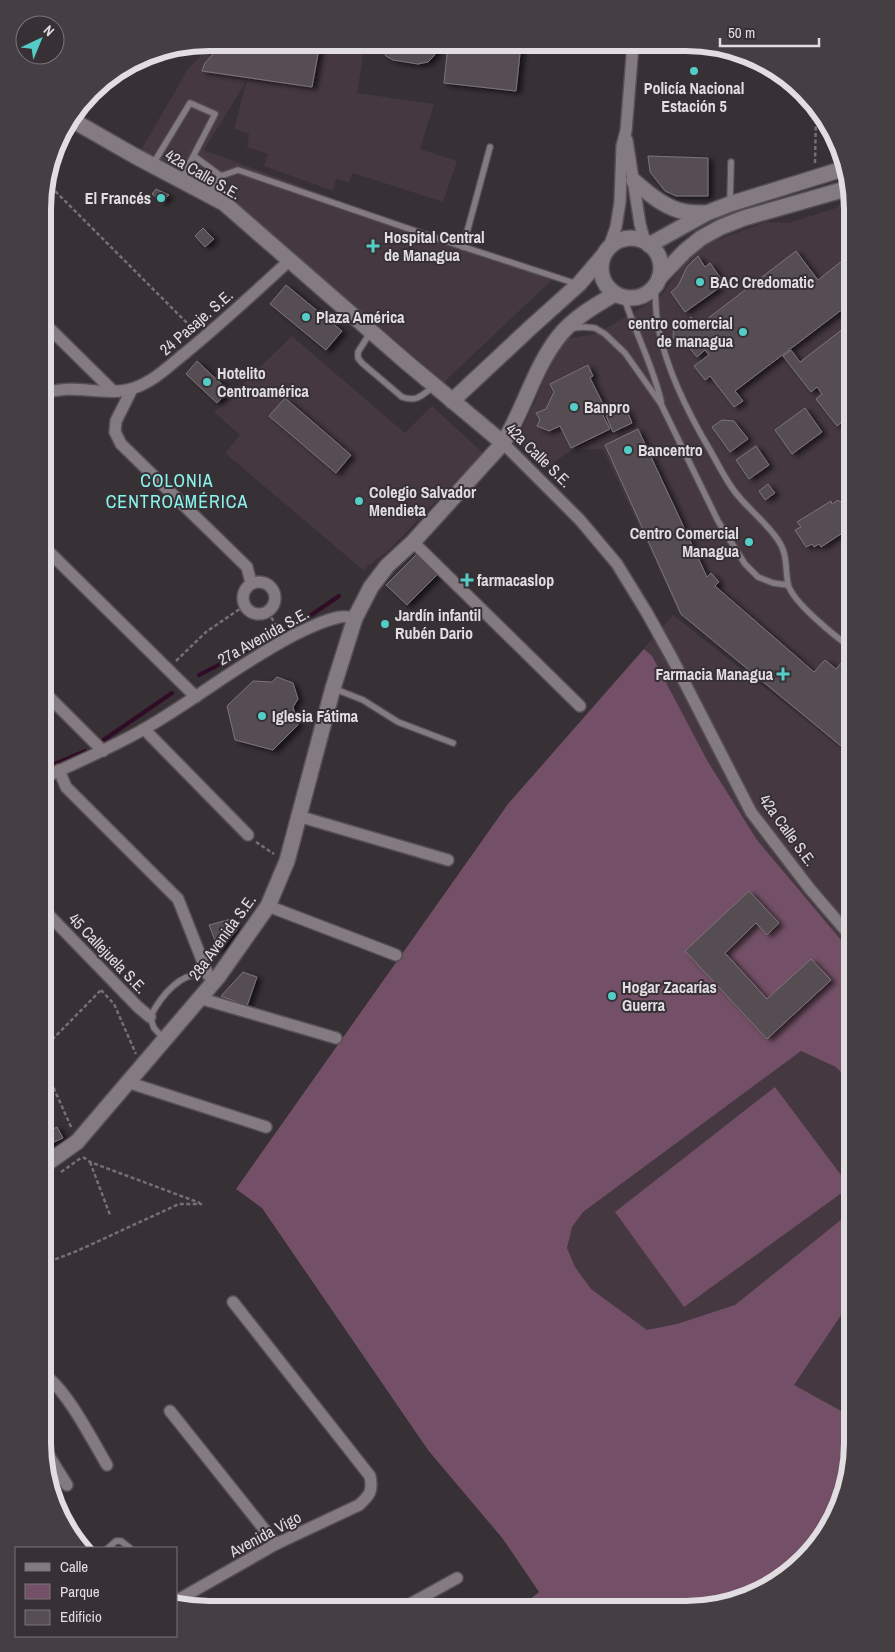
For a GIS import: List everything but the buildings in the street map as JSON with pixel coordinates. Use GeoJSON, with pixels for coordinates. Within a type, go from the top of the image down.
{"type":"FeatureCollection","features":[{"type":"Feature","properties":{"kind":"street"},"geometry":{"type":"LineString","coordinates":[[620,296],[607,286],[602,277],[600,266],[616,227],[620,202],[622,146],[626,131],[632,51]]}},
{"type":"Feature","properties":{"kind":"street","name":"42a Calle S.E."},"geometry":{"type":"LineString","coordinates":[[77,123],[224,203],[434,386],[503,443],[580,520],[617,564],[652,620],[751,812],[810,889],[843,928]]}},
{"type":"Feature","properties":{"kind":"street"},"geometry":{"type":"LineString","coordinates":[[626,131],[640,224],[647,243]]}},
{"type":"Feature","properties":{"kind":"street"},"geometry":{"type":"LineString","coordinates":[[647,243],[730,204],[838,170]]}},
{"type":"Feature","properties":{"kind":"street"},"geometry":{"type":"LineString","coordinates":[[634,181],[666,206],[685,212],[708,213]]}},
{"type":"Feature","properties":{"kind":"street"},"geometry":{"type":"LineString","coordinates":[[355,618],[371,588],[386,566],[413,542],[503,443],[549,351],[567,328],[594,306],[620,296],[636,298],[647,293],[685,251],[701,238],[721,227],[744,218],[842,190]]}},
{"type":"Feature","properties":{"kind":"street"},"geometry":{"type":"LineString","coordinates":[[452,400],[579,284],[606,251],[617,241],[626,238],[636,238],[647,243],[656,252],[661,269],[657,282]]}},
{"type":"Feature","properties":{"kind":"street","name":"24 Pasaje. S.E."},"geometry":{"type":"LineString","coordinates":[[51,391],[71,389],[113,391],[132,389],[150,382],[203,339],[290,260]]}},
{"type":"Feature","properties":{"kind":"street"},"geometry":{"type":"LineString","coordinates":[[51,330],[113,391]]}},
{"type":"Feature","properties":{"kind":"street"},"geometry":{"type":"LineString","coordinates":[[132,389],[116,421],[115,432],[121,444],[247,567],[251,582]]}},
{"type":"Feature","properties":{"kind":"street"},"geometry":{"type":"LineString","coordinates":[[413,542],[580,706]]}},
{"type":"Feature","properties":{"kind":"street"},"geometry":{"type":"LineString","coordinates":[[51,553],[196,697]]}},
{"type":"Feature","properties":{"kind":"street"},"geometry":{"type":"LineString","coordinates":[[251,582],[264,582],[273,590],[275,602],[268,612],[255,614],[244,606],[243,593],[251,582]]}},
{"type":"Feature","properties":{"kind":"street","name":"27a Avenida S.E."},"geometry":{"type":"LineString","coordinates":[[51,774],[144,729],[196,697],[247,662],[316,624],[340,617],[355,618]]}},
{"type":"Feature","properties":{"kind":"street","name":"28a Avenida S.E."},"geometry":{"type":"LineString","coordinates":[[51,1160],[77,1142],[199,998],[213,976],[268,906],[287,861],[333,688],[355,618]]}},
{"type":"Feature","properties":{"kind":"street"},"geometry":{"type":"LineString","coordinates":[[51,699],[102,750]]}},
{"type":"Feature","properties":{"kind":"street"},"geometry":{"type":"LineString","coordinates":[[144,729],[248,835]]}},
{"type":"Feature","properties":{"kind":"street"},"geometry":{"type":"LineString","coordinates":[[60,770],[66,787],[178,899],[213,976]]}},
{"type":"Feature","properties":{"kind":"street"},"geometry":{"type":"LineString","coordinates":[[298,816],[448,860]]}},
{"type":"Feature","properties":{"kind":"street"},"geometry":{"type":"LineString","coordinates":[[268,906],[396,955]]}},
{"type":"Feature","properties":{"kind":"street","name":"45 Callejuela S.E."},"geometry":{"type":"LineString","coordinates":[[51,917],[138,1008],[150,1017]]}},
{"type":"Feature","properties":{"kind":"street"},"geometry":{"type":"LineString","coordinates":[[199,998],[336,1038]]}},
{"type":"Feature","properties":{"kind":"street"},"geometry":{"type":"LineString","coordinates":[[127,1082],[266,1127]]}},
{"type":"Feature","properties":{"kind":"street","name":"Avenida Vigo"},"geometry":{"type":"LineString","coordinates":[[182,1598],[276,1544],[359,1505],[368,1497],[372,1486],[370,1476],[233,1302]]}},
{"type":"Feature","properties":{"kind":"street"},"geometry":{"type":"LineString","coordinates":[[51,1380],[72,1405],[107,1465]]}},
{"type":"Feature","properties":{"kind":"street"},"geometry":{"type":"LineString","coordinates":[[170,1412],[276,1544]]}},
{"type":"Feature","properties":{"kind":"street"},"geometry":{"type":"LineString","coordinates":[[53,1462],[67,1484]]}},
{"type":"Feature","properties":{"kind":"street"},"geometry":{"type":"LineString","coordinates":[[415,1601],[457,1578]]}},
{"type":"Feature","properties":{"kind":"lane"},"geometry":{"type":"LineString","coordinates":[[152,165],[190,103],[215,114],[181,180]]}},
{"type":"Feature","properties":{"kind":"lane"},"geometry":{"type":"LineString","coordinates":[[463,247],[490,147]]}},
{"type":"Feature","properties":{"kind":"lane"},"geometry":{"type":"LineString","coordinates":[[194,156],[222,176]]}},
{"type":"Feature","properties":{"kind":"lane"},"geometry":{"type":"LineString","coordinates":[[730,162],[730,204]]}},
{"type":"Feature","properties":{"kind":"lane"},"geometry":{"type":"LineString","coordinates":[[207,194],[222,176],[238,170],[463,247],[579,284]]}},
{"type":"Feature","properties":{"kind":"lane"},"geometry":{"type":"LineString","coordinates":[[657,282],[656,312],[662,345],[691,418],[735,492],[763,520],[780,542],[786,558],[788,585],[794,595],[824,626],[844,641]]}},
{"type":"Feature","properties":{"kind":"lane"},"geometry":{"type":"LineString","coordinates":[[620,296],[651,365],[661,404]]}},
{"type":"Feature","properties":{"kind":"lane"},"geometry":{"type":"LineString","coordinates":[[567,328],[584,326],[595,328],[605,334],[625,353],[661,404],[718,521],[745,564],[758,577],[773,583],[788,585]]}},
{"type":"Feature","properties":{"kind":"lane"},"geometry":{"type":"LineString","coordinates":[[372,331],[358,352],[358,358],[362,363],[402,397],[410,400],[418,398],[434,386]]}},
{"type":"Feature","properties":{"kind":"lane"},"geometry":{"type":"LineString","coordinates":[[333,688],[363,700],[398,722],[454,742]]}},
{"type":"Feature","properties":{"kind":"lane"},"geometry":{"type":"LineString","coordinates":[[164,1039],[154,1028],[150,1017],[159,1001],[175,984],[197,973],[213,976]]}},
{"type":"Feature","properties":{"kind":"lane"},"geometry":{"type":"LineString","coordinates":[[109,1547],[116,1541],[122,1541],[129,1547]]}},
{"type":"Feature","properties":{"kind":"path"},"geometry":{"type":"LineString","coordinates":[[815,177],[816,121]]}},
{"type":"Feature","properties":{"kind":"path"},"geometry":{"type":"LineString","coordinates":[[53,189],[196,332]]}},
{"type":"Feature","properties":{"kind":"path"},"geometry":{"type":"LineString","coordinates":[[168,669],[206,632],[244,606]]}},
{"type":"Feature","properties":{"kind":"path"},"geometry":{"type":"LineString","coordinates":[[268,612],[278,628]]}},
{"type":"Feature","properties":{"kind":"path"},"geometry":{"type":"LineString","coordinates":[[248,835],[261,846],[287,861]]}},
{"type":"Feature","properties":{"kind":"path"},"geometry":{"type":"LineString","coordinates":[[51,1041],[111,980]]}},
{"type":"Feature","properties":{"kind":"path"},"geometry":{"type":"LineString","coordinates":[[101,990],[114,1004],[138,1059]]}},
{"type":"Feature","properties":{"kind":"path"},"geometry":{"type":"LineString","coordinates":[[51,1082],[77,1142]]}},
{"type":"Feature","properties":{"kind":"path"},"geometry":{"type":"LineString","coordinates":[[51,1261],[179,1204],[202,1204],[90,1162],[82,1157]]}},
{"type":"Feature","properties":{"kind":"path"},"geometry":{"type":"LineString","coordinates":[[90,1162],[110,1215]]}},
{"type":"Feature","properties":{"kind":"shaded area","name":"Hospital Central de Managua"},"geometry":{"type":"Polygon","coordinates":[[[204,52],[364,52],[357,93],[434,104],[420,149],[457,161],[443,202],[353,173],[349,182],[336,179],[333,191],[264,166],[268,154],[247,147],[249,134],[234,129],[247,80],[204,150],[552,280],[444,382],[226,195],[141,150],[188,69],[204,52]]]}},
{"type":"Feature","properties":{"kind":"shaded area","name":"Hogar Zacarías Guerra"},"geometry":{"type":"Polygon","coordinates":[[[843,201],[843,1453],[841,1473],[823,1522],[811,1539],[782,1568],[755,1584],[736,1592],[716,1598],[685,1601],[528,1601],[539,1592],[503,1539],[428,1450],[262,1208],[236,1189],[508,804],[673,615],[835,743],[680,615],[603,449],[571,450],[545,469],[517,441],[562,340],[598,333],[661,296],[694,249],[766,222],[788,223],[836,208],[843,201]]]}},
{"type":"Feature","properties":{"kind":"shaded area","name":"Colegio Salvador Mendieta"},"geometry":{"type":"Polygon","coordinates":[[[292,336],[405,433],[432,406],[483,453],[390,549],[363,570],[225,453],[240,435],[214,412],[292,336]]]}},
{"type":"Feature","properties":{"kind":"green space","name":"Hogar Zacarías Guerra"},"geometry":{"type":"Polygon","coordinates":[[[644,649],[652,656],[708,762],[757,840],[843,943],[843,1074],[836,1067],[801,1051],[583,1212],[572,1227],[567,1248],[575,1267],[591,1289],[647,1330],[677,1324],[735,1305],[843,1218],[843,1312],[794,1385],[843,1412],[843,1453],[841,1473],[835,1493],[823,1522],[811,1539],[782,1568],[755,1584],[716,1598],[685,1601],[528,1601],[539,1592],[503,1539],[428,1450],[262,1208],[236,1189],[508,804],[644,649]]]}},
{"type":"Feature","properties":{"kind":"green space"},"geometry":{"type":"Polygon","coordinates":[[[775,1087],[843,1178],[843,1192],[684,1307],[615,1212],[775,1087]]]}},
{"type":"Feature","properties":{"kind":"waterway"},"geometry":{"type":"LineString","coordinates":[[199,675],[295,626],[339,596]]}},
{"type":"Feature","properties":{"kind":"waterway"},"geometry":{"type":"LineString","coordinates":[[102,741],[172,693]]}},
{"type":"Feature","properties":{"kind":"waterway"},"geometry":{"type":"LineString","coordinates":[[51,766],[85,751]]}},
{"type":"Feature","properties":{"kind":"place","name":"Policía Nacional Estación 5"},"geometry":{"type":"Point","coordinates":[694,71]}},
{"type":"Feature","properties":{"kind":"place","name":"El Francés"},"geometry":{"type":"Point","coordinates":[161,198]}},
{"type":"Feature","properties":{"kind":"place","name":"Hospital Central de Managua"},"geometry":{"type":"Point","coordinates":[373,246]}},
{"type":"Feature","properties":{"kind":"place","name":"BAC Credomatic"},"geometry":{"type":"Point","coordinates":[700,282]}},
{"type":"Feature","properties":{"kind":"place","name":"Plaza América"},"geometry":{"type":"Point","coordinates":[306,317]}},
{"type":"Feature","properties":{"kind":"place","name":"centro comercial de managua"},"geometry":{"type":"Point","coordinates":[743,332]}},
{"type":"Feature","properties":{"kind":"place","name":"Hotelito Centroamérica"},"geometry":{"type":"Point","coordinates":[207,382]}},
{"type":"Feature","properties":{"kind":"place","name":"Banpro"},"geometry":{"type":"Point","coordinates":[574,407]}},
{"type":"Feature","properties":{"kind":"place","name":"Bancentro"},"geometry":{"type":"Point","coordinates":[628,450]}},
{"type":"Feature","properties":{"kind":"place","name":"Colegio Salvador Mendieta"},"geometry":{"type":"Point","coordinates":[359,501]}},
{"type":"Feature","properties":{"kind":"place","name":"Centro Comercial Managua"},"geometry":{"type":"Point","coordinates":[749,542]}},
{"type":"Feature","properties":{"kind":"place","name":"farmacaslop"},"geometry":{"type":"Point","coordinates":[467,580]}},
{"type":"Feature","properties":{"kind":"place","name":"Jardín infantil Rubén Dario"},"geometry":{"type":"Point","coordinates":[385,624]}},
{"type":"Feature","properties":{"kind":"place","name":"Farmacia Managua"},"geometry":{"type":"Point","coordinates":[783,674]}},
{"type":"Feature","properties":{"kind":"place","name":"Iglesia Fátima"},"geometry":{"type":"Point","coordinates":[262,716]}},
{"type":"Feature","properties":{"kind":"place","name":"Hogar Zacarías Guerra"},"geometry":{"type":"Point","coordinates":[612,996]}},
{"type":"Feature","properties":{"kind":"district","name":"COLONIA CENTROAMÉRICA"},"geometry":{"type":"Point","coordinates":[177,490]}}]}
